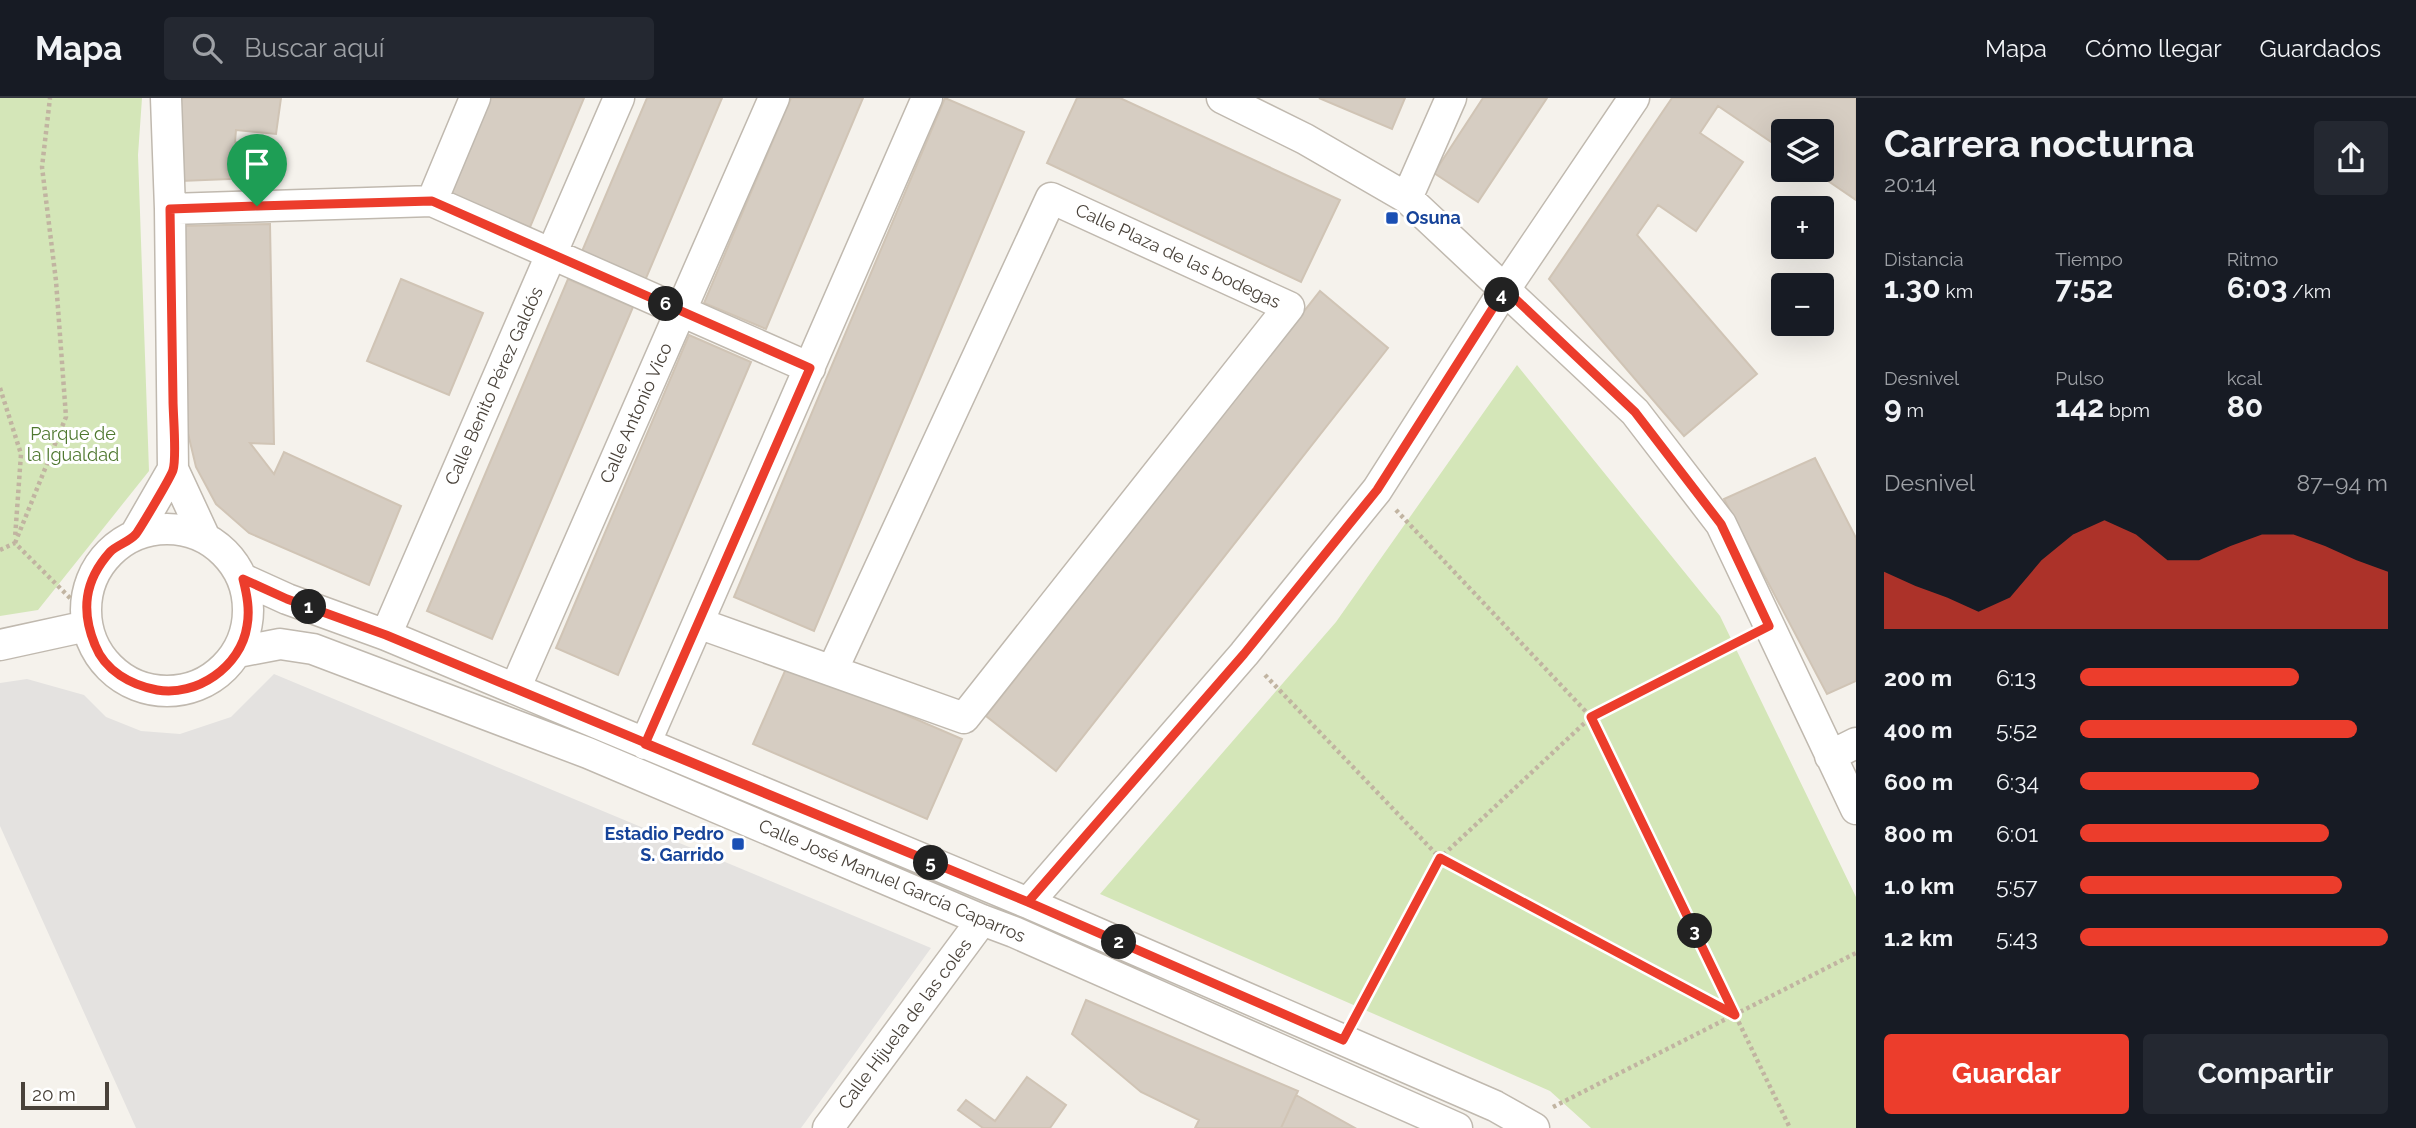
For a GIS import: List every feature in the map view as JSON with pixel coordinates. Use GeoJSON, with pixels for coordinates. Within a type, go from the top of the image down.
{"type":"FeatureCollection","features":[{"type":"Feature","properties":{"kind":"street"},"geometry":{"type":"LineString","coordinates":[[166,98],[173,469],[205,538]]}},
{"type":"Feature","properties":{"kind":"street"},"geometry":{"type":"LineString","coordinates":[[432,201],[475,98]]}},
{"type":"Feature","properties":{"kind":"street","name":"Calle Benito Pérez Galdós"},"geometry":{"type":"LineString","coordinates":[[386,635],[619,98]]}},
{"type":"Feature","properties":{"kind":"street","name":"Calle Antonio Vico"},"geometry":{"type":"LineString","coordinates":[[514,689],[774,98]]}},
{"type":"Feature","properties":{"kind":"street"},"geometry":{"type":"LineString","coordinates":[[645,744],[928,98]]}},
{"type":"Feature","properties":{"kind":"street"},"geometry":{"type":"LineString","coordinates":[[1222,98],[1305,139],[1407,198],[1635,412],[1721,524],[1769,626],[1843,749],[1856,809]]}},
{"type":"Feature","properties":{"kind":"street"},"geometry":{"type":"LineString","coordinates":[[1407,198],[1451,98]]}},
{"type":"Feature","properties":{"kind":"street"},"geometry":{"type":"LineString","coordinates":[[1028,902],[1244,654],[1377,490],[1505,289],[1634,98]]}},
{"type":"Feature","properties":{"kind":"street","name":"Calle Plaza de las bodegas"},"geometry":{"type":"LineString","coordinates":[[698,622],[832,671],[964,718],[1289,307],[1051,198],[832,671]]}},
{"type":"Feature","properties":{"kind":"street"},"geometry":{"type":"LineString","coordinates":[[170,209],[432,201],[810,368]]}},
{"type":"Feature","properties":{"kind":"street"},"geometry":{"type":"LineString","coordinates":[[135,535],[173,469]]}},
{"type":"Feature","properties":{"kind":"street"},"geometry":{"type":"LineString","coordinates":[[158,529],[182,530],[205,538],[228,555],[243,579],[249,604],[247,629],[238,652],[219,673],[195,687],[168,692],[140,687],[116,673],[97,652],[87,620],[86,599],[94,572],[111,550],[135,535],[158,529]]}},
{"type":"Feature","properties":{"kind":"street","name":"Calle José Manuel García Caparros"},"geometry":{"type":"LineString","coordinates":[[243,579],[287,599],[386,635],[1028,902],[1494,1106],[1529,1125]]}},
{"type":"Feature","properties":{"kind":"street"},"geometry":{"type":"LineString","coordinates":[[0,645],[87,620]]}},
{"type":"Feature","properties":{"kind":"street","name":"Calle José Manuel García Caparros"},"geometry":{"type":"LineString","coordinates":[[238,652],[279,644],[313,649],[588,753],[1014,932],[1457,1128]]}},
{"type":"Feature","properties":{"kind":"street","name":"Calle Hijuela de las coles"},"geometry":{"type":"LineString","coordinates":[[828,1128],[982,920]]}},
{"type":"Feature","properties":{"kind":"path"},"geometry":{"type":"LineString","coordinates":[[0,550],[15,543],[66,417],[56,281],[42,167],[50,98]]}},
{"type":"Feature","properties":{"kind":"path"},"geometry":{"type":"LineString","coordinates":[[0,388],[21,454],[15,543],[87,620]]}},
{"type":"Feature","properties":{"kind":"path"},"geometry":{"type":"LineString","coordinates":[[1377,490],[1591,717],[1790,1128]]}},
{"type":"Feature","properties":{"kind":"path"},"geometry":{"type":"LineString","coordinates":[[1343,1040],[1440,858],[1591,717],[1769,626]]}},
{"type":"Feature","properties":{"kind":"path"},"geometry":{"type":"LineString","coordinates":[[1244,654],[1440,858],[1735,1015]]}},
{"type":"Feature","properties":{"kind":"path"},"geometry":{"type":"LineString","coordinates":[[1529,1125],[1856,953]]}},
{"type":"Feature","properties":{"kind":"green space","name":"Parque de la Igualdad"},"geometry":{"type":"Polygon","coordinates":[[[0,98],[142,98],[138,155],[149,471],[38,610],[0,616],[0,98]]]}},
{"type":"Feature","properties":{"kind":"green space"},"geometry":{"type":"Polygon","coordinates":[[[1517,365],[1720,616],[1856,897],[1856,1128],[1591,1128],[1550,1091],[1100,894],[1336,622],[1517,365]]]}},
{"type":"Feature","properties":{"kind":"shaded area"},"geometry":{"type":"Polygon","coordinates":[[[274,674],[931,948],[801,1128],[136,1128],[0,826],[0,683],[27,679],[84,695],[106,717],[141,731],[180,734],[231,717],[274,674]]]}},
{"type":"Feature","properties":{"kind":"building"},"geometry":{"type":"Polygon","coordinates":[[[179,98],[281,98],[276,134],[236,130],[235,142],[253,143],[254,178],[181,181],[179,98]]]}},
{"type":"Feature","properties":{"kind":"building"},"geometry":{"type":"Polygon","coordinates":[[[486,98],[584,98],[528,232],[445,197],[486,98]]]}},
{"type":"Feature","properties":{"kind":"building"},"geometry":{"type":"Polygon","coordinates":[[[647,98],[722,98],[644,283],[580,256],[647,98]]]}},
{"type":"Feature","properties":{"kind":"building"},"geometry":{"type":"Polygon","coordinates":[[[791,98],[863,98],[766,329],[704,303],[791,98]]]}},
{"type":"Feature","properties":{"kind":"building"},"geometry":{"type":"Polygon","coordinates":[[[945,98],[1024,132],[814,631],[734,597],[945,98]]]}},
{"type":"Feature","properties":{"kind":"building"},"geometry":{"type":"Polygon","coordinates":[[[1077,98],[1120,98],[1340,200],[1301,282],[1047,163],[1077,98]]]}},
{"type":"Feature","properties":{"kind":"building"},"geometry":{"type":"Polygon","coordinates":[[[1319,98],[1405,98],[1392,129],[1319,98]]]}},
{"type":"Feature","properties":{"kind":"building"},"geometry":{"type":"Polygon","coordinates":[[[1483,98],[1547,98],[1478,202],[1434,173],[1483,98]]]}},
{"type":"Feature","properties":{"kind":"building"},"geometry":{"type":"Polygon","coordinates":[[[1672,98],[1856,98],[1856,200],[1830,182],[1834,182],[1834,119],[1771,119],[1771,142],[1718,106],[1700,133],[1743,162],[1696,231],[1658,205],[1637,235],[1757,374],[1684,436],[1549,279],[1672,98]]]}},
{"type":"Feature","properties":{"kind":"building"},"geometry":{"type":"Polygon","coordinates":[[[270,224],[274,444],[250,443],[274,474],[284,452],[401,506],[369,585],[249,533],[216,504],[196,467],[186,425],[183,226],[270,224]]]}},
{"type":"Feature","properties":{"kind":"building"},"geometry":{"type":"Polygon","coordinates":[[[401,279],[483,313],[449,395],[367,361],[401,279]]]}},
{"type":"Feature","properties":{"kind":"building"},"geometry":{"type":"Polygon","coordinates":[[[568,279],[633,307],[492,639],[427,611],[568,279]]]}},
{"type":"Feature","properties":{"kind":"building"},"geometry":{"type":"Polygon","coordinates":[[[1320,291],[1388,348],[1056,771],[986,716],[1320,291]]]}},
{"type":"Feature","properties":{"kind":"building"},"geometry":{"type":"Polygon","coordinates":[[[689,335],[751,362],[618,675],[556,648],[689,335]]]}},
{"type":"Feature","properties":{"kind":"building"},"geometry":{"type":"Polygon","coordinates":[[[1815,458],[1856,538],[1856,681],[1827,694],[1724,499],[1815,458]]]}},
{"type":"Feature","properties":{"kind":"building"},"geometry":{"type":"Polygon","coordinates":[[[788,664],[962,739],[927,819],[753,744],[788,664]]]}},
{"type":"Feature","properties":{"kind":"building"},"geometry":{"type":"Polygon","coordinates":[[[1086,1000],[1298,1091],[1281,1128],[1195,1128],[1199,1120],[1141,1092],[1072,1034],[1086,1000]]]}},
{"type":"Feature","properties":{"kind":"building"},"geometry":{"type":"Polygon","coordinates":[[[1027,1077],[1066,1105],[1050,1128],[983,1128],[958,1110],[966,1100],[995,1121],[1027,1077]]]}},
{"type":"Feature","properties":{"kind":"building"},"geometry":{"type":"Polygon","coordinates":[[[1296,1095],[1355,1128],[1281,1128],[1296,1095]]]}},
{"type":"Feature","properties":{"kind":"place","name":"Osuna"},"geometry":{"type":"Point","coordinates":[1392,218]}},
{"type":"Feature","properties":{"kind":"place","name":"Estadio Pedro S. Garrido"},"geometry":{"type":"Point","coordinates":[738,844]}},
{"type":"Feature","properties":{"kind":"route"},"geometry":{"type":"LineString","coordinates":[[257,206],[170,209],[173,469],[135,535],[111,550],[94,572],[86,599],[87,626],[97,652],[116,673],[140,687],[168,692],[195,687],[219,673],[238,652],[247,629],[249,604],[243,579],[287,599],[386,635],[645,744],[932,863],[1028,902],[1343,1040],[1440,858],[1735,1015],[1591,717],[1769,626],[1721,524],[1635,412],[1505,289],[1377,490],[1244,654],[1028,902],[645,744],[810,368],[432,201],[257,206]]}}]}
